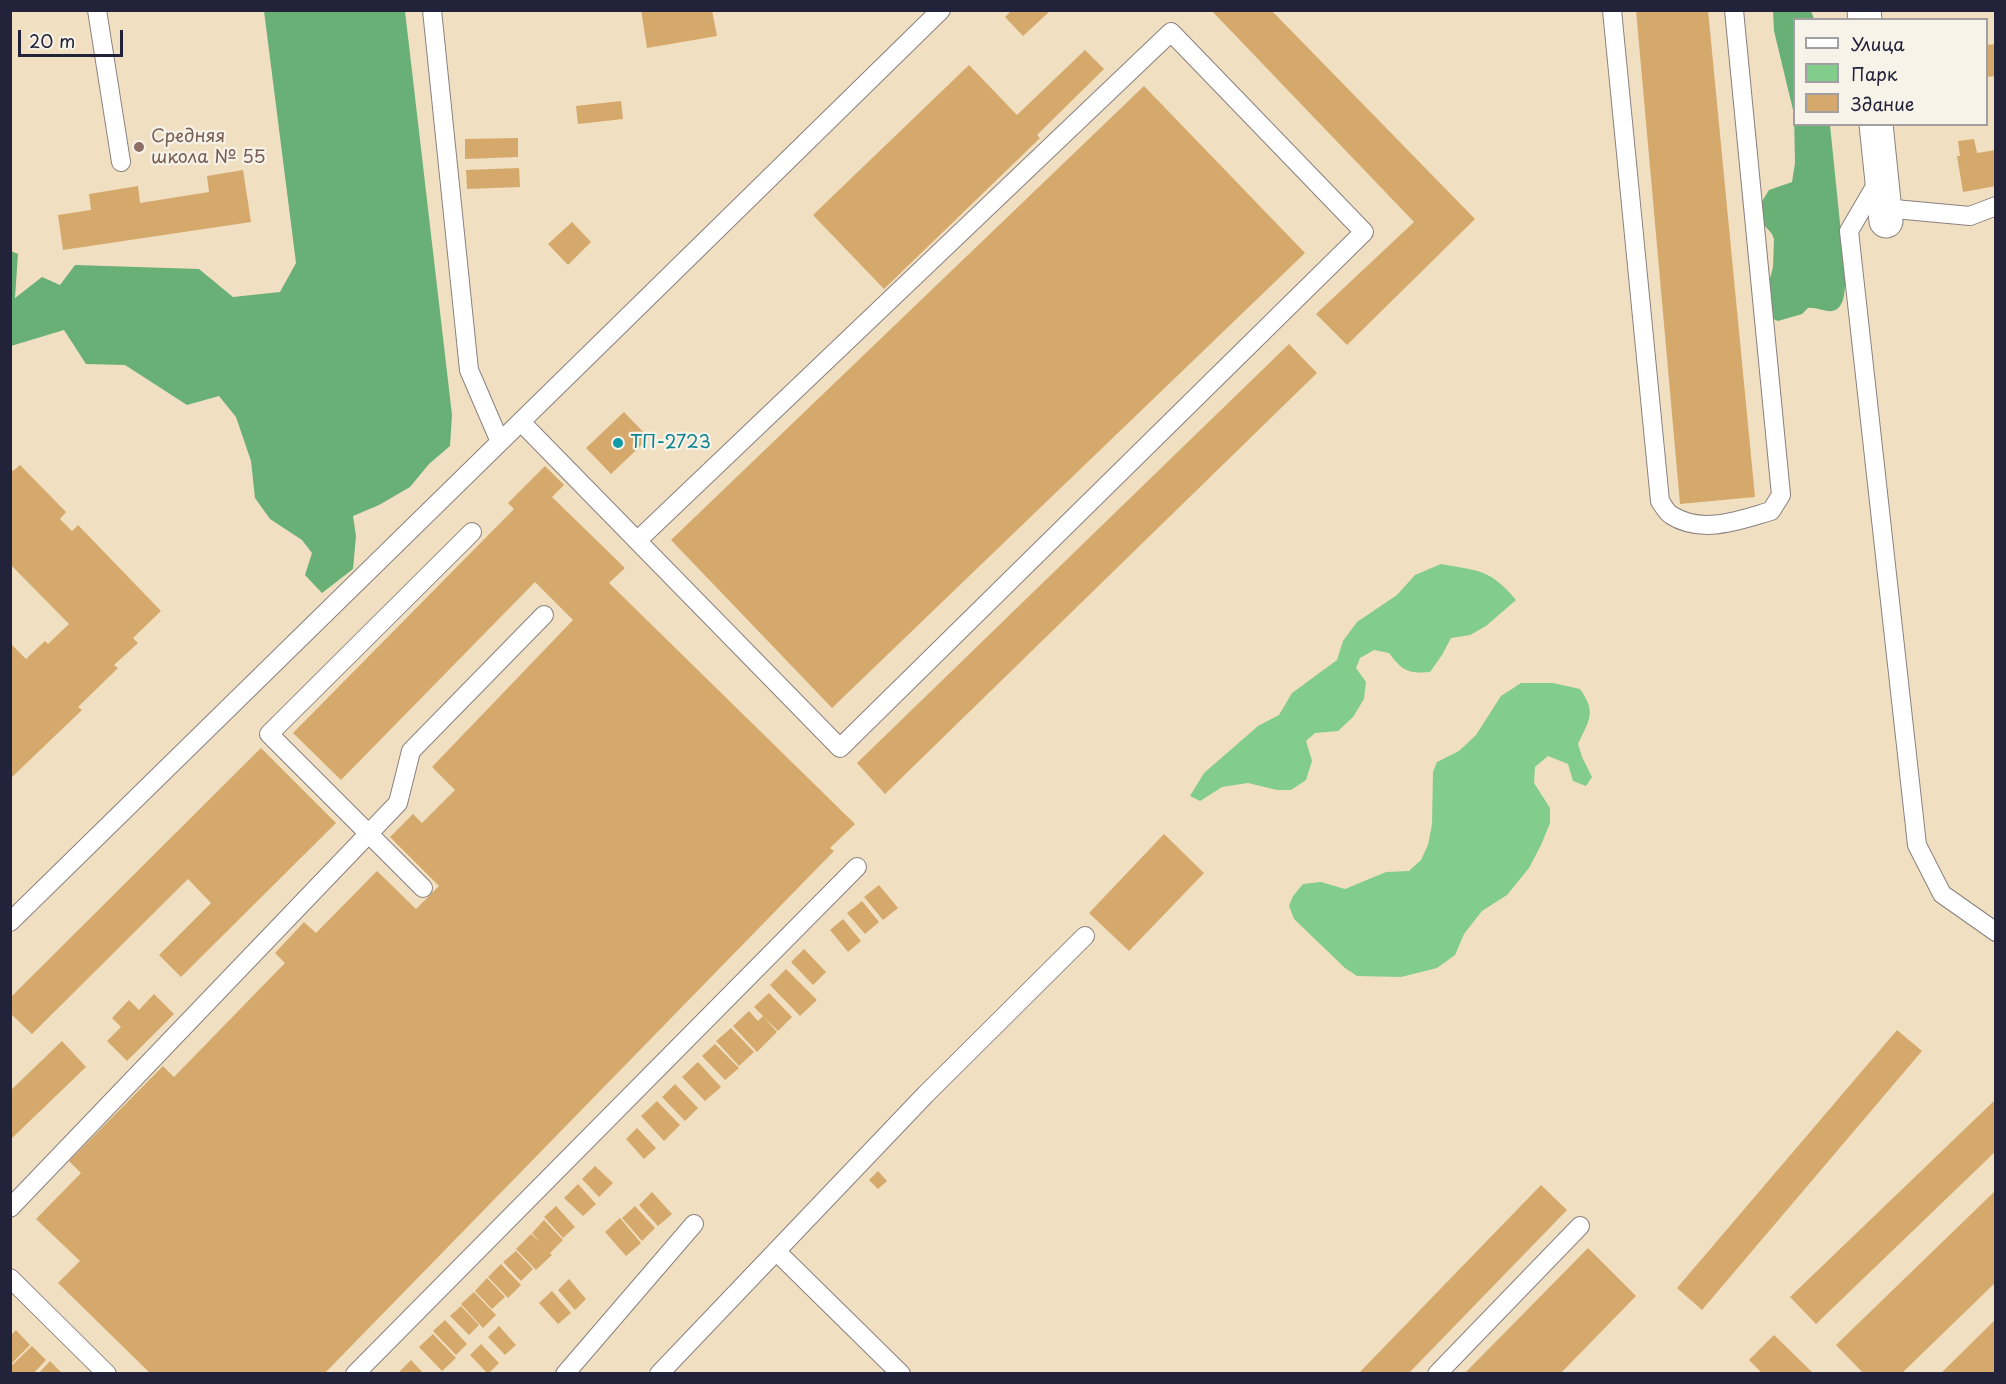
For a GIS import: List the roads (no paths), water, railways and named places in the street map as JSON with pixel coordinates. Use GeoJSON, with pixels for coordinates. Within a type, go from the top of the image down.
{"type":"FeatureCollection","features":[{"type":"Feature","properties":{"kind":"street"},"geometry":{"type":"LineString","coordinates":[[1876,126],[1884,202]]}},
{"type":"Feature","properties":{"kind":"lane"},"geometry":{"type":"LineString","coordinates":[[97,10],[121,162]]}},
{"type":"Feature","properties":{"kind":"lane"},"geometry":{"type":"LineString","coordinates":[[432,10],[469,370],[500,442]]}},
{"type":"Feature","properties":{"kind":"lane"},"geometry":{"type":"LineString","coordinates":[[10,922],[941,10]]}},
{"type":"Feature","properties":{"kind":"lane"},"geometry":{"type":"LineString","coordinates":[[1612,10],[1660,501],[1669,515],[1692,524],[1727,524],[1772,511],[1781,495],[1734,10]]}},
{"type":"Feature","properties":{"kind":"lane"},"geometry":{"type":"LineString","coordinates":[[522,422],[840,748],[1364,232],[1171,32],[638,540]]}},
{"type":"Feature","properties":{"kind":"lane"},"geometry":{"type":"LineString","coordinates":[[1995,206],[1970,216],[1884,202],[1849,231],[1917,845],[1942,894],[1995,932]]}},
{"type":"Feature","properties":{"kind":"lane"},"geometry":{"type":"LineString","coordinates":[[423,888],[269,734],[472,532]]}},
{"type":"Feature","properties":{"kind":"lane"},"geometry":{"type":"LineString","coordinates":[[10,1208],[398,803],[411,751],[544,615]]}},
{"type":"Feature","properties":{"kind":"lane"},"geometry":{"type":"LineString","coordinates":[[355,1374],[857,867]]}},
{"type":"Feature","properties":{"kind":"lane"},"geometry":{"type":"LineString","coordinates":[[659,1374],[926,1094],[1085,936]]}},
{"type":"Feature","properties":{"kind":"lane"},"geometry":{"type":"LineString","coordinates":[[565,1374],[694,1224]]}},
{"type":"Feature","properties":{"kind":"lane"},"geometry":{"type":"LineString","coordinates":[[1437,1374],[1580,1226]]}},
{"type":"Feature","properties":{"kind":"lane"},"geometry":{"type":"LineString","coordinates":[[776,1251],[901,1374]]}},
{"type":"Feature","properties":{"kind":"lane"},"geometry":{"type":"LineString","coordinates":[[10,1278],[107,1374]]}},
{"type":"Feature","properties":{"kind":"place","name":"Средняя школа № 55"},"geometry":{"type":"Point","coordinates":[139,147]}},
{"type":"Feature","properties":{"kind":"place","name":"ТП-2723"},"geometry":{"type":"Point","coordinates":[618,443]}}]}
